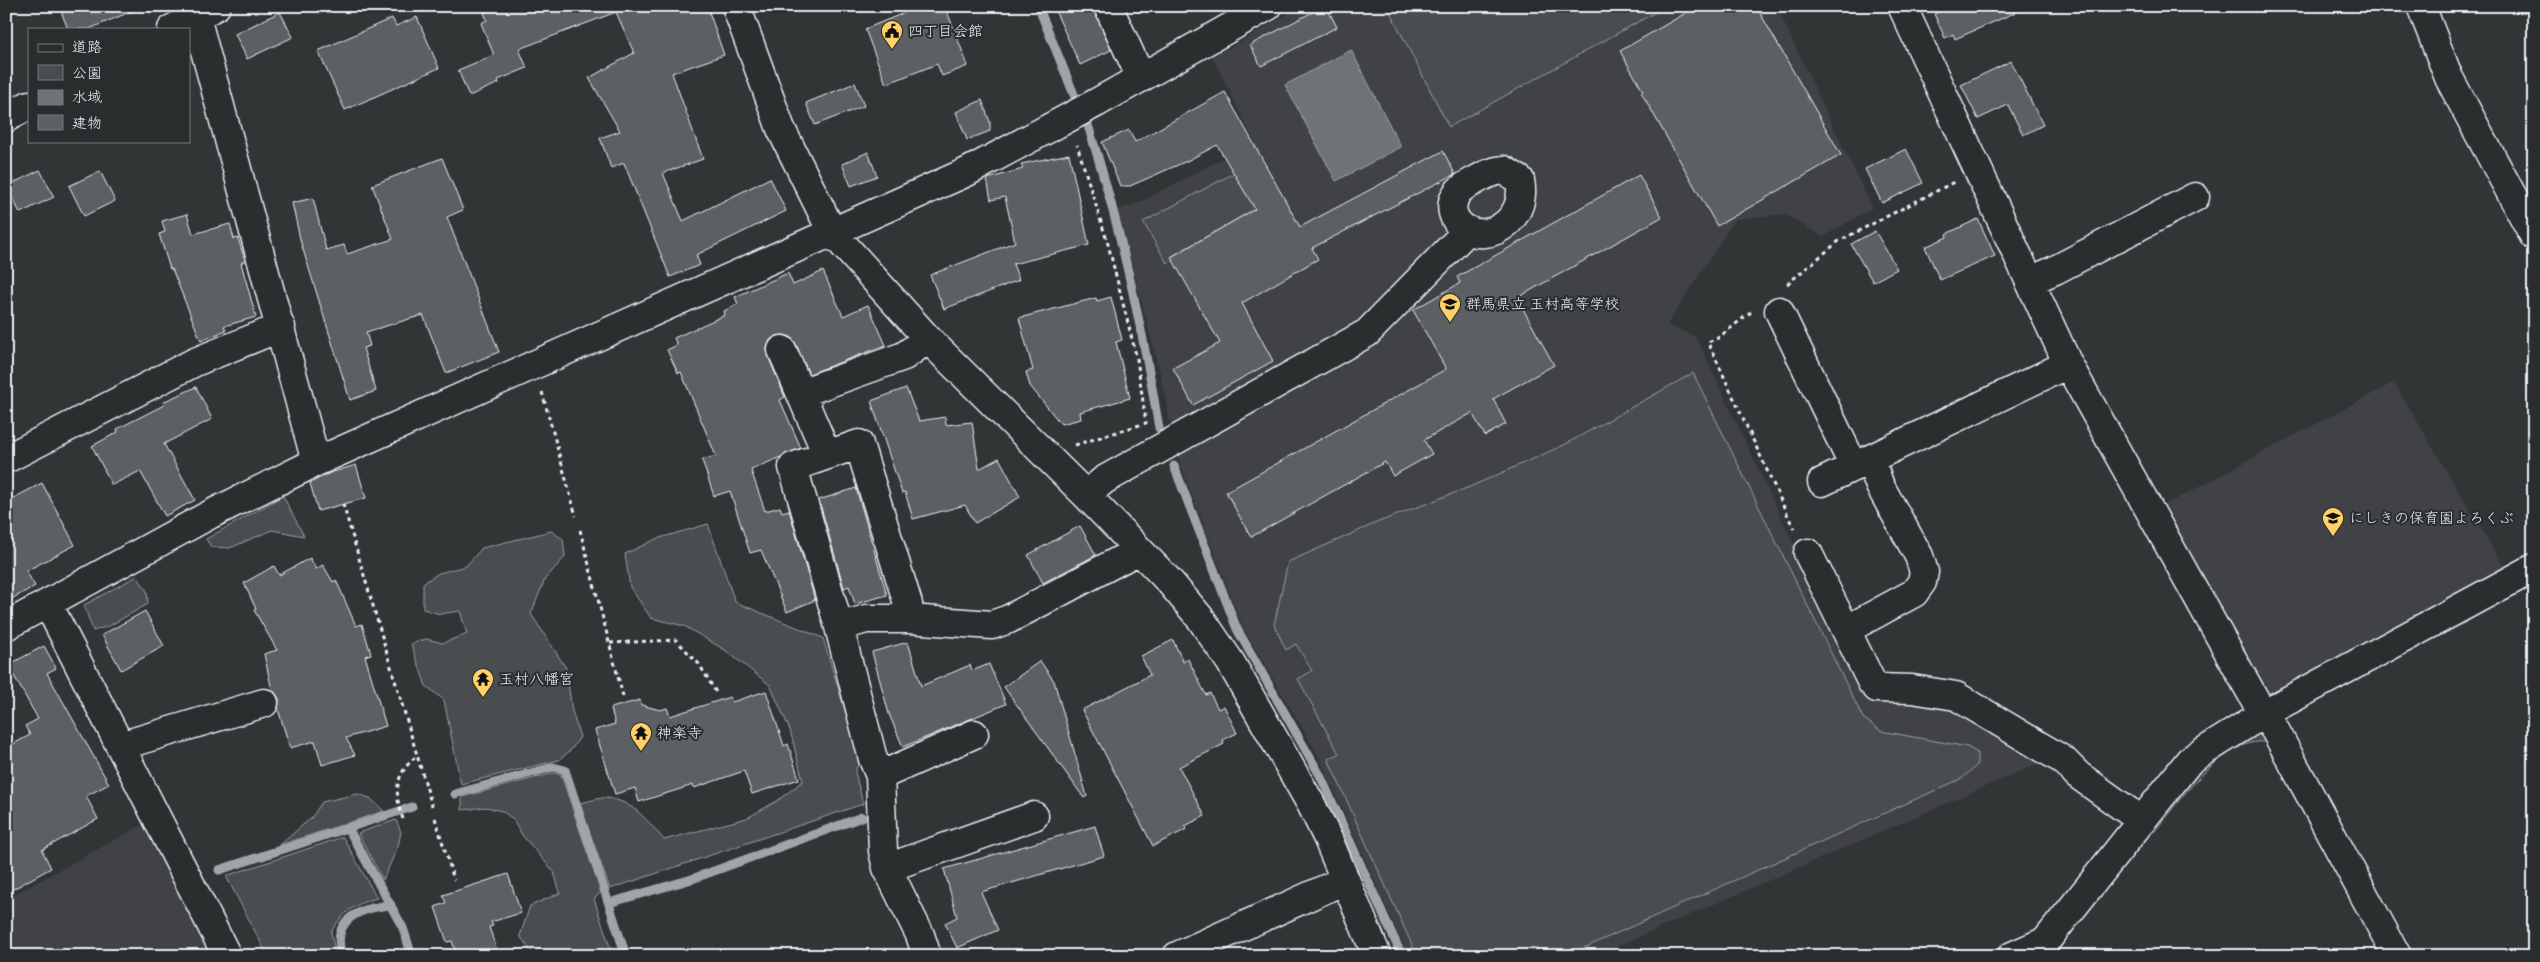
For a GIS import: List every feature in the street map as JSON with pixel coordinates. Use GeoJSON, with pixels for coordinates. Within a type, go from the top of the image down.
{"type":"FeatureCollection","features":[{"type":"Feature","properties":{"kind":"street"},"geometry":{"type":"LineString","coordinates":[[736,6],[780,129],[832,232],[928,339],[1052,460],[1139,550],[1201,619],[1231,663],[1311,804],[1377,956]]}},
{"type":"Feature","properties":{"kind":"street"},"geometry":{"type":"LineString","coordinates":[[1108,6],[1141,78]]}},
{"type":"Feature","properties":{"kind":"street"},"geometry":{"type":"LineString","coordinates":[[6,626],[211,514],[316,462],[967,172],[1067,119],[1268,6]]}},
{"type":"Feature","properties":{"kind":"street"},"geometry":{"type":"LineString","coordinates":[[1902,6],[2068,364],[2263,714],[2275,730],[2397,956]]}},
{"type":"Feature","properties":{"kind":"street"},"geometry":{"type":"LineString","coordinates":[[2421,6],[2449,78],[2534,236]]}},
{"type":"Feature","properties":{"kind":"street"},"geometry":{"type":"LineString","coordinates":[[174,28],[202,10],[280,327],[316,462]]}},
{"type":"Feature","properties":{"kind":"street"},"geometry":{"type":"LineString","coordinates":[[6,118],[28,106]]}},
{"type":"Feature","properties":{"kind":"street"},"geometry":{"type":"LineString","coordinates":[[2030,281],[2055,270],[2195,197]]}},
{"type":"Feature","properties":{"kind":"street"},"geometry":{"type":"LineString","coordinates":[[1086,495],[1104,480],[1367,333],[1467,231]]}},
{"type":"Feature","properties":{"kind":"street"},"geometry":{"type":"LineString","coordinates":[[1779,311],[1862,463],[1880,486],[1919,556],[1924,572],[1922,582],[1914,593],[1846,630]]}},
{"type":"Feature","properties":{"kind":"street"},"geometry":{"type":"LineString","coordinates":[[6,459],[195,362],[280,327]]}},
{"type":"Feature","properties":{"kind":"street"},"geometry":{"type":"LineString","coordinates":[[800,393],[904,356],[928,339]]}},
{"type":"Feature","properties":{"kind":"street"},"geometry":{"type":"LineString","coordinates":[[782,350],[827,455]]}},
{"type":"Feature","properties":{"kind":"street"},"geometry":{"type":"LineString","coordinates":[[1822,482],[2068,364]]}},
{"type":"Feature","properties":{"kind":"street"},"geometry":{"type":"LineString","coordinates":[[909,619],[908,604],[859,444],[793,467],[839,627],[873,759],[880,776],[883,851],[887,868],[920,934],[927,956]]}},
{"type":"Feature","properties":{"kind":"street"},"geometry":{"type":"LineString","coordinates":[[839,627],[866,619],[909,619],[992,624],[1009,619],[1139,550]]}},
{"type":"Feature","properties":{"kind":"street"},"geometry":{"type":"LineString","coordinates":[[1808,553],[1872,683],[1877,688],[1912,689],[1956,696],[2063,760],[2078,775],[2142,821]]}},
{"type":"Feature","properties":{"kind":"street"},"geometry":{"type":"LineString","coordinates":[[2012,956],[2046,941],[2190,760],[2263,714],[2534,568]]}},
{"type":"Feature","properties":{"kind":"street"},"geometry":{"type":"LineString","coordinates":[[48,604],[227,956]]}},
{"type":"Feature","properties":{"kind":"street"},"geometry":{"type":"LineString","coordinates":[[120,746],[264,703]]}},
{"type":"Feature","properties":{"kind":"street"},"geometry":{"type":"LineString","coordinates":[[880,776],[974,734]]}},
{"type":"Feature","properties":{"kind":"street"},"geometry":{"type":"LineString","coordinates":[[887,868],[1034,816]]}},
{"type":"Feature","properties":{"kind":"street"},"geometry":{"type":"LineString","coordinates":[[1178,956],[1345,880]]}},
{"type":"Feature","properties":{"kind":"path"},"geometry":{"type":"LineString","coordinates":[[1052,460],[1073,446],[1146,423],[1137,358],[1108,244],[1067,119]]}},
{"type":"Feature","properties":{"kind":"path"},"geometry":{"type":"LineString","coordinates":[[535,365],[576,516]]}},
{"type":"Feature","properties":{"kind":"path"},"geometry":{"type":"LineString","coordinates":[[343,504],[432,806]]}},
{"type":"Feature","properties":{"kind":"path"},"geometry":{"type":"LineString","coordinates":[[580,530],[624,700]]}},
{"type":"Feature","properties":{"kind":"path"},"geometry":{"type":"LineString","coordinates":[[610,643],[676,640],[699,664],[717,694]]}},
{"type":"Feature","properties":{"kind":"path"},"geometry":{"type":"LineString","coordinates":[[403,819],[396,795],[399,777],[404,768],[417,756]]}},
{"type":"Feature","properties":{"kind":"path"},"geometry":{"type":"LineString","coordinates":[[435,818],[454,880]]}},
{"type":"Feature","properties":{"kind":"shaded area"},"geometry":{"type":"Polygon","coordinates":[[[1301,6],[1776,6],[1872,208],[1823,237],[1784,214],[1735,219],[1667,325],[1694,336],[1698,341],[1864,693],[1950,703],[2044,761],[1595,956],[1408,956],[1319,757],[1244,630],[1177,456],[1160,373],[1118,210],[1140,202],[1254,142],[1210,52],[1230,48],[1301,6]]]}},
{"type":"Feature","properties":{"kind":"shaded area","name":"にしきの保育園よろくぶ"},"geometry":{"type":"Polygon","coordinates":[[[2394,382],[2505,569],[2277,696],[2267,690],[2163,506],[2394,382]]]}},
{"type":"Feature","properties":{"kind":"shaded area"},"geometry":{"type":"Polygon","coordinates":[[[144,824],[210,956],[17,956],[6,935],[6,899],[144,824]]]}},
{"type":"Feature","properties":{"kind":"green space"},"geometry":{"type":"Polygon","coordinates":[[[1387,6],[1662,6],[1663,8],[1449,127],[1387,6]]]}},
{"type":"Feature","properties":{"kind":"green space"},"geometry":{"type":"Polygon","coordinates":[[[1234,173],[1255,209],[1172,256],[1173,260],[1167,263],[1143,222],[1234,173]]]}},
{"type":"Feature","properties":{"kind":"green space"},"geometry":{"type":"Polygon","coordinates":[[[1693,373],[1863,718],[1881,731],[1968,747],[1977,753],[1977,765],[1963,778],[1566,956],[1417,956],[1328,759],[1339,754],[1298,679],[1312,671],[1296,644],[1286,650],[1274,625],[1288,562],[1376,523],[1472,486],[1564,445],[1693,373]]]}},
{"type":"Feature","properties":{"kind":"green space"},"geometry":{"type":"Polygon","coordinates":[[[283,496],[304,536],[272,530],[230,548],[211,547],[206,539],[283,496]]]}},
{"type":"Feature","properties":{"kind":"green space"},"geometry":{"type":"Polygon","coordinates":[[[708,524],[735,602],[823,638],[860,760],[855,772],[863,804],[610,889],[579,803],[607,798],[625,803],[640,813],[664,840],[747,818],[777,801],[803,781],[790,730],[770,685],[725,650],[684,626],[651,618],[630,587],[625,554],[656,539],[708,524]]]}},
{"type":"Feature","properties":{"kind":"green space"},"geometry":{"type":"Polygon","coordinates":[[[551,531],[563,539],[565,557],[545,579],[531,614],[566,668],[572,711],[580,737],[571,750],[559,760],[461,784],[444,700],[426,686],[411,644],[426,639],[443,643],[467,634],[460,611],[440,614],[423,609],[423,583],[439,573],[466,566],[482,548],[551,531]]]}},
{"type":"Feature","properties":{"kind":"green space"},"geometry":{"type":"Polygon","coordinates":[[[137,576],[147,591],[148,604],[109,626],[93,631],[84,605],[137,576]]]}},
{"type":"Feature","properties":{"kind":"green space"},"geometry":{"type":"Polygon","coordinates":[[[2263,731],[2387,956],[2381,956],[2265,742],[2249,743],[2233,750],[2218,761],[2189,789],[2155,831],[2150,833],[2199,769],[2263,731]]]}},
{"type":"Feature","properties":{"kind":"green space"},"geometry":{"type":"Polygon","coordinates":[[[554,773],[561,775],[601,892],[594,899],[613,956],[533,954],[520,936],[530,906],[560,893],[554,872],[522,835],[513,819],[502,811],[486,807],[462,810],[462,797],[554,773]]]}},
{"type":"Feature","properties":{"kind":"green space"},"geometry":{"type":"Polygon","coordinates":[[[357,794],[370,798],[384,811],[280,845],[312,817],[322,802],[357,794]]]}},
{"type":"Feature","properties":{"kind":"green space"},"geometry":{"type":"Polygon","coordinates":[[[396,820],[401,832],[398,846],[383,880],[358,833],[396,820]]]}},
{"type":"Feature","properties":{"kind":"green space"},"geometry":{"type":"Polygon","coordinates":[[[343,837],[377,898],[356,906],[335,925],[331,932],[336,956],[268,956],[226,876],[343,837]]]}},
{"type":"Feature","properties":{"kind":"water"},"geometry":{"type":"Polygon","coordinates":[[[1351,50],[1401,147],[1336,181],[1285,85],[1351,50]]]}},
{"type":"Feature","properties":{"kind":"building"},"geometry":{"type":"Polygon","coordinates":[[[59,6],[142,6],[91,28],[68,28],[59,6]]]}},
{"type":"Feature","properties":{"kind":"building"},"geometry":{"type":"Polygon","coordinates":[[[496,6],[707,6],[724,55],[672,73],[703,159],[663,173],[683,221],[770,178],[786,211],[696,255],[700,265],[670,277],[624,163],[611,168],[600,138],[620,131],[589,78],[634,53],[616,12],[519,49],[527,68],[498,80],[499,83],[469,96],[458,70],[494,55],[481,23],[487,20],[484,13],[496,6]]]}},
{"type":"Feature","properties":{"kind":"building"},"geometry":{"type":"Polygon","coordinates":[[[921,6],[945,6],[968,66],[942,76],[937,64],[886,84],[865,29],[921,6]]]}},
{"type":"Feature","properties":{"kind":"building"},"geometry":{"type":"Polygon","coordinates":[[[1053,6],[1093,6],[1111,50],[1080,65],[1053,6]]]}},
{"type":"Feature","properties":{"kind":"building"},"geometry":{"type":"Polygon","coordinates":[[[1326,6],[1337,27],[1261,66],[1250,45],[1326,6]]]}},
{"type":"Feature","properties":{"kind":"building"},"geometry":{"type":"Polygon","coordinates":[[[1698,6],[1756,6],[1841,155],[1717,226],[1641,92],[1643,91],[1620,51],[1698,6]]]}},
{"type":"Feature","properties":{"kind":"building"},"geometry":{"type":"Polygon","coordinates":[[[1951,6],[2030,6],[1955,39],[1953,34],[1945,38],[1934,14],[1951,6]]]}},
{"type":"Feature","properties":{"kind":"building"},"geometry":{"type":"Polygon","coordinates":[[[280,12],[293,37],[247,59],[235,34],[280,12]]]}},
{"type":"Feature","properties":{"kind":"building"},"geometry":{"type":"Polygon","coordinates":[[[417,17],[439,68],[345,110],[318,51],[392,18],[396,26],[417,17]]]}},
{"type":"Feature","properties":{"kind":"building"},"geometry":{"type":"Polygon","coordinates":[[[2011,61],[2043,125],[2023,135],[2008,105],[1978,119],[1961,85],[2011,61]]]}},
{"type":"Feature","properties":{"kind":"building"},"geometry":{"type":"Polygon","coordinates":[[[855,83],[864,106],[815,125],[806,103],[855,83]]]}},
{"type":"Feature","properties":{"kind":"building"},"geometry":{"type":"Polygon","coordinates":[[[1225,92],[1300,227],[1443,151],[1455,174],[1312,248],[1318,259],[1242,303],[1273,361],[1193,405],[1173,368],[1220,343],[1171,257],[1255,209],[1217,145],[1187,161],[1130,186],[1120,186],[1102,142],[1129,130],[1135,142],[1225,92]]]}},
{"type":"Feature","properties":{"kind":"building"},"geometry":{"type":"Polygon","coordinates":[[[982,100],[990,122],[990,131],[967,140],[956,112],[982,100]]]}},
{"type":"Feature","properties":{"kind":"building"},"geometry":{"type":"Polygon","coordinates":[[[1906,149],[1923,183],[1882,203],[1865,169],[1906,149]]]}},
{"type":"Feature","properties":{"kind":"building"},"geometry":{"type":"Polygon","coordinates":[[[868,152],[877,176],[851,186],[842,164],[868,152]]]}},
{"type":"Feature","properties":{"kind":"building"},"geometry":{"type":"Polygon","coordinates":[[[1069,154],[1089,245],[1013,264],[1019,280],[944,309],[930,275],[1015,242],[1005,197],[991,200],[987,179],[1023,169],[1021,164],[1069,154]]]}},
{"type":"Feature","properties":{"kind":"building"},"geometry":{"type":"Polygon","coordinates":[[[442,158],[463,210],[447,217],[499,352],[446,373],[423,315],[366,332],[370,346],[363,348],[376,391],[350,400],[301,243],[292,203],[313,198],[326,250],[344,245],[347,254],[393,239],[372,185],[442,158]]]}},
{"type":"Feature","properties":{"kind":"building"},"geometry":{"type":"Polygon","coordinates":[[[40,170],[54,197],[20,213],[7,186],[40,170]]]}},
{"type":"Feature","properties":{"kind":"building"},"geometry":{"type":"Polygon","coordinates":[[[100,171],[115,201],[84,216],[69,186],[100,171]]]}},
{"type":"Feature","properties":{"kind":"building"},"geometry":{"type":"Polygon","coordinates":[[[1639,175],[1662,217],[1517,298],[1554,365],[1493,399],[1506,424],[1485,436],[1472,413],[1424,440],[1432,454],[1393,476],[1385,462],[1251,537],[1226,492],[1446,369],[1413,310],[1460,283],[1457,277],[1639,175]]]}},
{"type":"Feature","properties":{"kind":"building"},"geometry":{"type":"Polygon","coordinates":[[[187,214],[193,234],[230,224],[234,239],[238,238],[245,261],[241,263],[256,317],[224,326],[226,330],[201,341],[172,269],[170,269],[159,234],[165,232],[162,221],[187,214]]]}},
{"type":"Feature","properties":{"kind":"building"},"geometry":{"type":"Polygon","coordinates":[[[1978,219],[1995,256],[1940,280],[1925,247],[1947,237],[1946,234],[1978,219]]]}},
{"type":"Feature","properties":{"kind":"building"},"geometry":{"type":"Polygon","coordinates":[[[1875,231],[1897,269],[1873,282],[1851,244],[1875,231]]]}},
{"type":"Feature","properties":{"kind":"building"},"geometry":{"type":"Polygon","coordinates":[[[823,271],[843,316],[868,305],[886,345],[809,374],[791,337],[784,335],[776,336],[770,340],[767,348],[768,356],[785,397],[780,400],[801,448],[751,470],[765,511],[780,507],[782,512],[789,510],[815,600],[787,612],[761,550],[750,553],[730,491],[714,496],[702,460],[716,456],[681,372],[678,373],[667,350],[677,345],[674,338],[725,315],[724,311],[738,304],[735,297],[788,273],[793,285],[823,271]]]}},
{"type":"Feature","properties":{"kind":"building"},"geometry":{"type":"Polygon","coordinates":[[[1111,297],[1122,340],[1116,342],[1130,398],[1080,412],[1081,419],[1061,424],[1030,386],[1026,372],[1033,370],[1019,318],[1096,298],[1097,301],[1111,297]]]}},
{"type":"Feature","properties":{"kind":"building"},"geometry":{"type":"Polygon","coordinates":[[[196,387],[212,419],[164,444],[195,500],[165,516],[140,471],[112,485],[92,446],[118,432],[117,429],[164,405],[163,402],[196,387]]]}},
{"type":"Feature","properties":{"kind":"building"},"geometry":{"type":"Polygon","coordinates":[[[906,388],[919,421],[945,417],[946,425],[972,422],[979,469],[999,458],[1020,497],[975,523],[965,505],[913,519],[905,492],[902,493],[871,401],[906,388]]]}},
{"type":"Feature","properties":{"kind":"building"},"geometry":{"type":"Polygon","coordinates":[[[356,465],[366,498],[318,511],[310,483],[330,473],[356,465]]]}},
{"type":"Feature","properties":{"kind":"building"},"geometry":{"type":"Polygon","coordinates":[[[42,483],[75,545],[26,571],[35,586],[6,602],[6,502],[42,483]]]}},
{"type":"Feature","properties":{"kind":"building"},"geometry":{"type":"Polygon","coordinates":[[[856,488],[887,595],[855,604],[849,586],[844,588],[819,500],[856,488]]]}},
{"type":"Feature","properties":{"kind":"building"},"geometry":{"type":"Polygon","coordinates":[[[1080,526],[1096,555],[1043,583],[1028,555],[1080,526]]]}},
{"type":"Feature","properties":{"kind":"building"},"geometry":{"type":"Polygon","coordinates":[[[310,558],[316,569],[323,565],[333,582],[336,580],[356,626],[362,624],[371,654],[365,656],[386,726],[346,738],[355,755],[322,765],[315,741],[290,748],[278,709],[279,699],[272,690],[264,654],[277,650],[254,610],[256,609],[244,583],[274,566],[279,575],[310,558]]]}},
{"type":"Feature","properties":{"kind":"building"},"geometry":{"type":"Polygon","coordinates":[[[145,611],[164,646],[121,670],[102,635],[145,611]]]}},
{"type":"Feature","properties":{"kind":"building"},"geometry":{"type":"Polygon","coordinates":[[[1173,640],[1183,662],[1188,659],[1206,695],[1210,693],[1218,709],[1224,706],[1237,733],[1223,740],[1224,744],[1179,767],[1205,816],[1185,826],[1187,829],[1153,846],[1082,710],[1150,675],[1141,656],[1173,640]]]}},
{"type":"Feature","properties":{"kind":"building"},"geometry":{"type":"Polygon","coordinates":[[[908,642],[921,686],[970,665],[972,671],[989,664],[1006,704],[903,747],[889,714],[872,652],[908,642]]]}},
{"type":"Feature","properties":{"kind":"building"},"geometry":{"type":"Polygon","coordinates":[[[44,646],[56,668],[47,673],[109,784],[86,796],[98,819],[42,850],[51,868],[6,893],[6,748],[30,735],[25,726],[38,719],[8,665],[44,646]]]}},
{"type":"Feature","properties":{"kind":"building"},"geometry":{"type":"Polygon","coordinates":[[[1040,661],[1054,681],[1087,796],[1084,798],[1004,687],[1040,661]]]}},
{"type":"Feature","properties":{"kind":"building"},"geometry":{"type":"Polygon","coordinates":[[[766,691],[784,746],[788,744],[799,779],[752,794],[744,771],[694,788],[693,785],[639,802],[635,788],[615,794],[595,730],[615,724],[611,708],[640,700],[641,705],[660,710],[667,708],[670,716],[730,697],[732,702],[766,691]]]}},
{"type":"Feature","properties":{"kind":"building"},"geometry":{"type":"Polygon","coordinates":[[[1095,826],[1104,856],[981,892],[998,930],[957,948],[945,923],[957,917],[944,869],[1095,826]]]}},
{"type":"Feature","properties":{"kind":"building"},"geometry":{"type":"Polygon","coordinates":[[[508,874],[521,913],[491,922],[493,926],[489,927],[499,956],[457,956],[452,941],[447,942],[435,907],[446,903],[443,895],[508,874]]]}},
{"type":"Feature","properties":{"kind":"waterway"},"geometry":{"type":"LineString","coordinates":[[1038,6],[1075,97]]}},
{"type":"Feature","properties":{"kind":"waterway"},"geometry":{"type":"LineString","coordinates":[[1087,122],[1099,159],[1129,274],[1159,428]]}},
{"type":"Feature","properties":{"kind":"waterway"},"geometry":{"type":"LineString","coordinates":[[1174,466],[1237,629],[1320,775],[1402,956]]}},
{"type":"Feature","properties":{"kind":"waterway"},"geometry":{"type":"LineString","coordinates":[[455,794],[553,767],[565,770],[626,956]]}},
{"type":"Feature","properties":{"kind":"waterway"},"geometry":{"type":"LineString","coordinates":[[219,870],[412,807]]}},
{"type":"Feature","properties":{"kind":"waterway"},"geometry":{"type":"LineString","coordinates":[[609,903],[692,879],[862,817]]}},
{"type":"Feature","properties":{"kind":"waterway"},"geometry":{"type":"LineString","coordinates":[[348,828],[403,928],[412,956]]}},
{"type":"Feature","properties":{"kind":"waterway"},"geometry":{"type":"LineString","coordinates":[[342,956],[339,943],[340,933],[344,924],[359,913],[391,905]]}},
{"type":"Feature","properties":{"kind":"place","name":"四丁目会館"},"geometry":{"type":"Point","coordinates":[892,50]}},
{"type":"Feature","properties":{"kind":"place","name":"群馬県立 玉村高等学校"},"geometry":{"type":"Point","coordinates":[1450,323]}},
{"type":"Feature","properties":{"kind":"place","name":"にしきの保育園よろくぶ"},"geometry":{"type":"Point","coordinates":[2333,537]}},
{"type":"Feature","properties":{"kind":"place","name":"玉村八幡宮"},"geometry":{"type":"Point","coordinates":[483,698]}},
{"type":"Feature","properties":{"kind":"place","name":"神楽寺"},"geometry":{"type":"Point","coordinates":[641,752]}}]}
